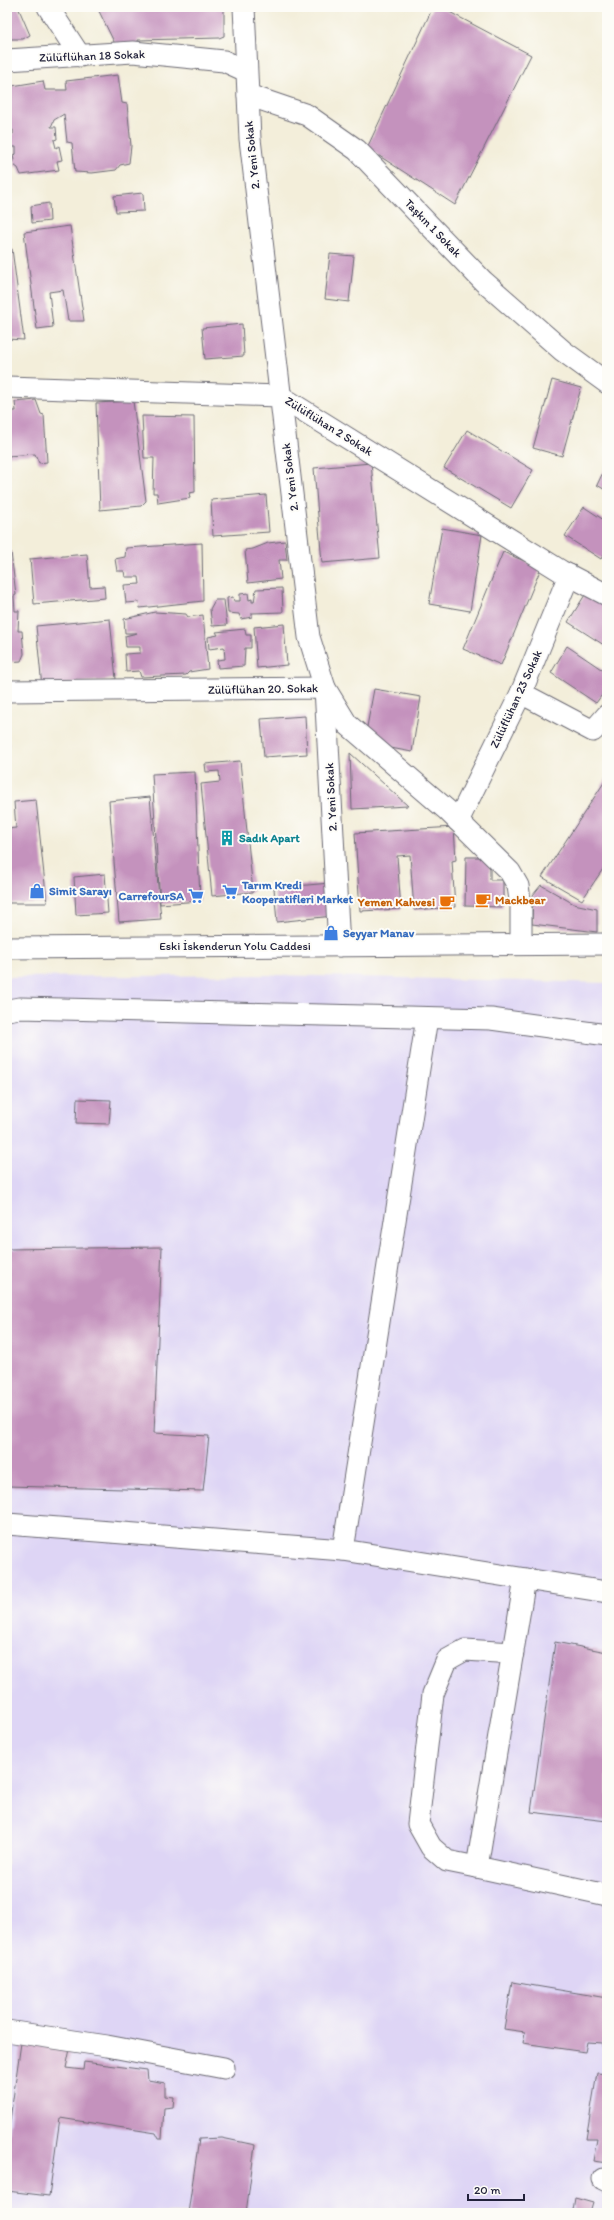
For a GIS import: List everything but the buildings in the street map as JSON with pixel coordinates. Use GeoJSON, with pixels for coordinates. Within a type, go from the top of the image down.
{"type":"FeatureCollection","features":[{"type":"Feature","properties":{"kind":"street"},"geometry":{"type":"LineString","coordinates":[[48,7],[80,56]]}},
{"type":"Feature","properties":{"kind":"street","name":"2. Yeni Sokak"},"geometry":{"type":"LineString","coordinates":[[244,7],[250,139],[280,396],[309,637],[325,688],[339,946]]}},
{"type":"Feature","properties":{"kind":"street","name":"Zülüflühan 18 Sokak"},"geometry":{"type":"LineString","coordinates":[[7,60],[132,52],[224,61],[246,71]]}},
{"type":"Feature","properties":{"kind":"street","name":"Taşkın 1 Sokak"},"geometry":{"type":"LineString","coordinates":[[248,95],[307,115],[357,150],[483,281],[563,351],[607,383]]}},
{"type":"Feature","properties":{"kind":"street","name":"Zülüflühan 2 Sokak"},"geometry":{"type":"LineString","coordinates":[[7,387],[280,396],[569,575],[607,595]]}},
{"type":"Feature","properties":{"kind":"street","name":"Zülüflühan 23 Sokak"},"geometry":{"type":"LineString","coordinates":[[458,821],[521,693],[569,575]]}},
{"type":"Feature","properties":{"kind":"street","name":"Zülüflühan 20. Sokak"},"geometry":{"type":"LineString","coordinates":[[7,691],[325,688],[347,724],[458,821],[510,872],[518,886],[521,907],[521,944]]}},
{"type":"Feature","properties":{"kind":"street"},"geometry":{"type":"LineString","coordinates":[[521,693],[593,731],[607,715]]}},
{"type":"Feature","properties":{"kind":"street","name":"Eski İskenderun Yolu Caddesi"},"geometry":{"type":"LineString","coordinates":[[7,948],[607,944]]}},
{"type":"Feature","properties":{"kind":"street"},"geometry":{"type":"LineString","coordinates":[[7,1010],[20,1008],[491,1019],[607,1035]]}},
{"type":"Feature","properties":{"kind":"street"},"geometry":{"type":"LineString","coordinates":[[343,1550],[427,1018]]}},
{"type":"Feature","properties":{"kind":"street"},"geometry":{"type":"LineString","coordinates":[[7,1524],[343,1550],[607,1592]]}},
{"type":"Feature","properties":{"kind":"street"},"geometry":{"type":"LineString","coordinates":[[477,1867],[525,1579]]}},
{"type":"Feature","properties":{"kind":"street"},"geometry":{"type":"LineString","coordinates":[[512,1653],[465,1650],[447,1660],[433,1694],[418,1824],[431,1847],[447,1861],[607,1895]]}},
{"type":"Feature","properties":{"kind":"street"},"geometry":{"type":"LineString","coordinates":[[7,2031],[224,2068]]}},
{"type":"Feature","properties":{"kind":"shaded area"},"geometry":{"type":"Polygon","coordinates":[[[278,975],[607,983],[607,2213],[7,2213],[7,977],[278,975]]]}},
{"type":"Feature","properties":{"kind":"place","name":"Sadık Apart"},"geometry":{"type":"Point","coordinates":[227,838]}},
{"type":"Feature","properties":{"kind":"place","name":"Simit Sarayı"},"geometry":{"type":"Point","coordinates":[37,891]}},
{"type":"Feature","properties":{"kind":"place","name":"Tarım Kredi Kooperatifleri Market"},"geometry":{"type":"Point","coordinates":[230,892]}},
{"type":"Feature","properties":{"kind":"place","name":"CarrefourSA"},"geometry":{"type":"Point","coordinates":[196,896]}},
{"type":"Feature","properties":{"kind":"place","name":"Mackbear"},"geometry":{"type":"Point","coordinates":[483,900]}},
{"type":"Feature","properties":{"kind":"place","name":"Yemen Kahvesi"},"geometry":{"type":"Point","coordinates":[447,902]}},
{"type":"Feature","properties":{"kind":"place","name":"Seyyar Manav"},"geometry":{"type":"Point","coordinates":[331,933]}}]}
